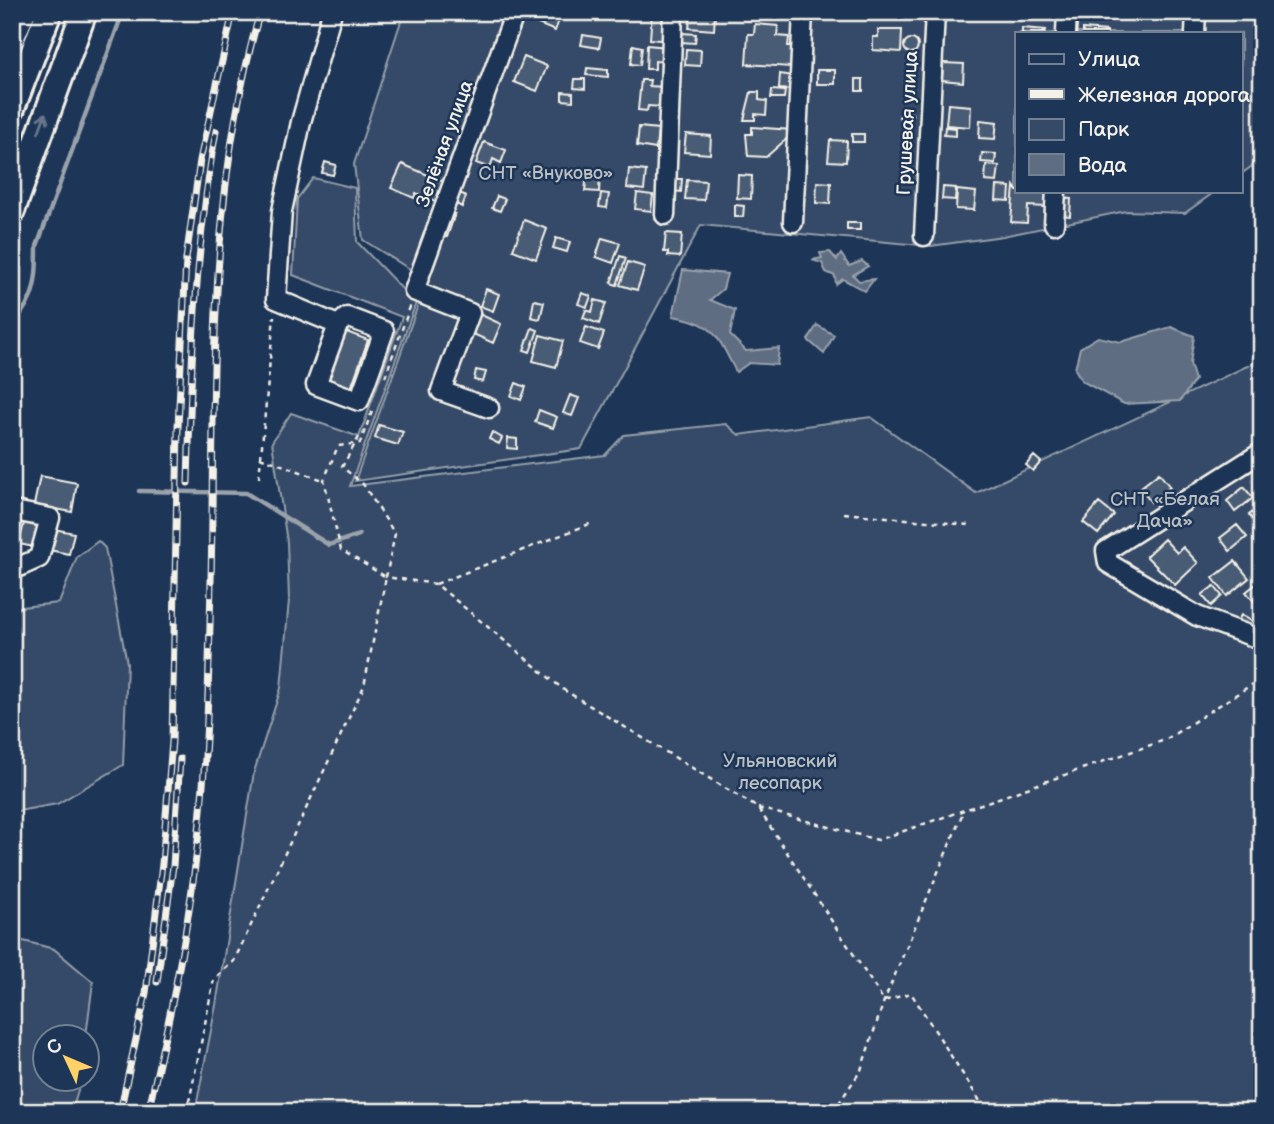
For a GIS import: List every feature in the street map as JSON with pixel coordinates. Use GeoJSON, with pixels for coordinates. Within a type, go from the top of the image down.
{"type":"FeatureCollection","features":[{"type":"Feature","properties":{"kind":"highway"},"geometry":{"type":"LineString","coordinates":[[12,107],[50,12]]}},
{"type":"Feature","properties":{"kind":"highway"},"geometry":{"type":"LineString","coordinates":[[12,211],[84,12]]}},
{"type":"Feature","properties":{"kind":"street"},"geometry":{"type":"LineString","coordinates":[[12,52],[14,39],[26,12]]}},
{"type":"Feature","properties":{"kind":"street"},"geometry":{"type":"LineString","coordinates":[[332,12],[301,122],[282,211],[275,299],[338,325]]}},
{"type":"Feature","properties":{"kind":"street","name":"Зелёная улица"},"geometry":{"type":"LineString","coordinates":[[489,408],[441,391],[470,313],[414,291],[515,12]]}},
{"type":"Feature","properties":{"kind":"street"},"geometry":{"type":"LineString","coordinates":[[665,215],[673,12]]}},
{"type":"Feature","properties":{"kind":"street"},"geometry":{"type":"LineString","coordinates":[[793,222],[803,12]]}},
{"type":"Feature","properties":{"kind":"street","name":"Грушевая улица"},"geometry":{"type":"LineString","coordinates":[[924,236],[935,12]]}},
{"type":"Feature","properties":{"kind":"street"},"geometry":{"type":"LineString","coordinates":[[1066,32],[1067,12]]}},
{"type":"Feature","properties":{"kind":"street"},"geometry":{"type":"LineString","coordinates":[[1195,32],[1196,12]]}},
{"type":"Feature","properties":{"kind":"street"},"geometry":{"type":"LineString","coordinates":[[1054,224],[1056,192]]}},
{"type":"Feature","properties":{"kind":"street"},"geometry":{"type":"LineString","coordinates":[[347,317],[384,331],[359,401],[316,385],[338,325],[347,317]]}},
{"type":"Feature","properties":{"kind":"street"},"geometry":{"type":"LineString","coordinates":[[1262,452],[1106,551],[1108,563],[1197,616],[1262,640]]}},
{"type":"Feature","properties":{"kind":"street"},"geometry":{"type":"LineString","coordinates":[[12,570],[39,558],[50,518],[13,509]]}},
{"type":"Feature","properties":{"kind":"path"},"geometry":{"type":"LineString","coordinates":[[258,478],[275,299]]}},
{"type":"Feature","properties":{"kind":"path"},"geometry":{"type":"LineString","coordinates":[[187,1112],[214,979],[234,961],[364,686],[395,534],[363,484],[342,467],[359,437]]}},
{"type":"Feature","properties":{"kind":"path"},"geometry":{"type":"LineString","coordinates":[[260,457],[324,481]]}},
{"type":"Feature","properties":{"kind":"path"},"geometry":{"type":"LineString","coordinates":[[844,513],[969,525]]}},
{"type":"Feature","properties":{"kind":"path"},"geometry":{"type":"LineString","coordinates":[[337,537],[341,550],[386,578],[436,584],[592,523]]}},
{"type":"Feature","properties":{"kind":"path"},"geometry":{"type":"LineString","coordinates":[[436,584],[564,690],[758,808],[878,840],[1164,740],[1262,678]]}},
{"type":"Feature","properties":{"kind":"path"},"geometry":{"type":"LineString","coordinates":[[758,808],[884,1000]]}},
{"type":"Feature","properties":{"kind":"path"},"geometry":{"type":"LineString","coordinates":[[832,1112],[861,1070],[884,1000],[964,810]]}},
{"type":"Feature","properties":{"kind":"path"},"geometry":{"type":"LineString","coordinates":[[884,1000],[911,993],[987,1112]]}},
{"type":"Feature","properties":{"kind":"green space","name":"СНТ «Внуково»"},"geometry":{"type":"Polygon","coordinates":[[[404,12],[1262,12],[1262,159],[1242,173],[1242,32],[1015,32],[1015,192],[1215,192],[1185,213],[1126,211],[1003,236],[931,246],[701,225],[581,449],[355,481],[427,280],[363,240],[354,164],[404,12]]]}},
{"type":"Feature","properties":{"kind":"green space","name":"Ульяновский лесопарк"},"geometry":{"type":"Polygon","coordinates":[[[313,178],[355,188],[357,242],[407,294],[417,300],[350,486],[605,455],[624,435],[726,424],[739,435],[871,417],[976,493],[1262,359],[1262,1112],[195,1112],[216,1005],[254,772],[281,688],[289,600],[287,542],[272,442],[291,413],[359,437],[402,317],[293,275],[297,199],[313,178]]]}},
{"type":"Feature","properties":{"kind":"green space"},"geometry":{"type":"Polygon","coordinates":[[[98,541],[105,548],[127,663],[123,765],[57,804],[12,812],[12,608],[59,603],[77,557],[98,541]]]}},
{"type":"Feature","properties":{"kind":"green space"},"geometry":{"type":"Polygon","coordinates":[[[12,938],[54,949],[93,982],[88,1023],[32,1023],[32,1092],[77,1092],[72,1112],[12,1112],[12,938]]]}},
{"type":"Feature","properties":{"kind":"water"},"geometry":{"type":"Polygon","coordinates":[[[830,252],[837,260],[841,254],[849,266],[862,261],[868,266],[853,275],[859,281],[874,279],[865,291],[843,279],[836,284],[835,276],[826,272],[822,263],[812,260],[822,258],[820,253],[830,252]]]}},
{"type":"Feature","properties":{"kind":"water"},"geometry":{"type":"Polygon","coordinates":[[[683,270],[727,274],[723,289],[710,300],[735,310],[730,335],[746,351],[779,348],[777,365],[749,363],[736,372],[713,333],[698,322],[673,316],[683,270]]]}},
{"type":"Feature","properties":{"kind":"water"},"geometry":{"type":"Polygon","coordinates":[[[817,325],[834,335],[824,354],[808,340],[817,325]]]}},
{"type":"Feature","properties":{"kind":"water"},"geometry":{"type":"Polygon","coordinates":[[[1171,327],[1194,336],[1190,364],[1195,380],[1180,401],[1124,404],[1082,381],[1075,369],[1080,348],[1098,337],[1121,342],[1171,327]]]}},
{"type":"Feature","properties":{"kind":"building"},"geometry":{"type":"Polygon","coordinates":[[[535,12],[562,12],[555,31],[531,21],[535,12]]]}},
{"type":"Feature","properties":{"kind":"building"},"geometry":{"type":"Polygon","coordinates":[[[652,12],[671,12],[669,30],[662,29],[662,32],[670,33],[669,41],[650,39],[652,12]]]}},
{"type":"Feature","properties":{"kind":"building"},"geometry":{"type":"Polygon","coordinates":[[[691,13],[715,15],[714,30],[689,28],[691,13]]]}},
{"type":"Feature","properties":{"kind":"building"},"geometry":{"type":"Polygon","coordinates":[[[755,24],[778,26],[777,36],[789,37],[788,46],[792,46],[790,67],[746,64],[748,34],[754,34],[755,24]]]}},
{"type":"Feature","properties":{"kind":"building"},"geometry":{"type":"Polygon","coordinates":[[[1022,28],[1046,30],[1045,32],[1022,32],[1022,28]]]}},
{"type":"Feature","properties":{"kind":"building"},"geometry":{"type":"Polygon","coordinates":[[[1083,29],[1107,31],[1107,32],[1083,32],[1083,29]]]}},
{"type":"Feature","properties":{"kind":"building"},"geometry":{"type":"Polygon","coordinates":[[[878,30],[902,30],[901,52],[873,50],[873,37],[878,37],[878,30]]]}},
{"type":"Feature","properties":{"kind":"building"},"geometry":{"type":"Polygon","coordinates":[[[682,33],[696,34],[695,43],[681,42],[682,33]]]}},
{"type":"Feature","properties":{"kind":"building"},"geometry":{"type":"Polygon","coordinates":[[[583,35],[601,38],[599,48],[581,45],[583,35]]]}},
{"type":"Feature","properties":{"kind":"building"},"geometry":{"type":"Polygon","coordinates":[[[911,39],[916,41],[916,51],[911,53],[906,51],[904,46],[906,41],[911,39]]]}},
{"type":"Feature","properties":{"kind":"building"},"geometry":{"type":"Polygon","coordinates":[[[633,45],[642,47],[640,65],[631,64],[633,45]]]}},
{"type":"Feature","properties":{"kind":"building"},"geometry":{"type":"Polygon","coordinates":[[[647,45],[668,47],[667,62],[655,61],[655,69],[646,69],[647,45]]]}},
{"type":"Feature","properties":{"kind":"building"},"geometry":{"type":"Polygon","coordinates":[[[686,49],[701,50],[700,66],[685,65],[686,49]]]}},
{"type":"Feature","properties":{"kind":"building"},"geometry":{"type":"Polygon","coordinates":[[[524,57],[547,66],[537,91],[514,82],[524,57]]]}},
{"type":"Feature","properties":{"kind":"building"},"geometry":{"type":"Polygon","coordinates":[[[943,63],[964,64],[963,82],[942,80],[943,63]]]}},
{"type":"Feature","properties":{"kind":"building"},"geometry":{"type":"Polygon","coordinates":[[[587,68],[608,70],[608,77],[586,75],[587,68]]]}},
{"type":"Feature","properties":{"kind":"building"},"geometry":{"type":"Polygon","coordinates":[[[817,70],[835,70],[835,84],[817,84],[817,70]]]}},
{"type":"Feature","properties":{"kind":"building"},"geometry":{"type":"Polygon","coordinates":[[[780,74],[793,76],[792,90],[779,89],[780,74]]]}},
{"type":"Feature","properties":{"kind":"building"},"geometry":{"type":"Polygon","coordinates":[[[575,79],[585,79],[585,89],[574,88],[575,79]]]}},
{"type":"Feature","properties":{"kind":"building"},"geometry":{"type":"Polygon","coordinates":[[[856,79],[863,79],[863,91],[856,91],[856,79]]]}},
{"type":"Feature","properties":{"kind":"building"},"geometry":{"type":"Polygon","coordinates":[[[641,80],[650,80],[649,86],[665,87],[663,107],[648,106],[647,111],[638,110],[641,80]]]}},
{"type":"Feature","properties":{"kind":"building"},"geometry":{"type":"Polygon","coordinates":[[[772,90],[785,91],[784,98],[771,98],[772,90]]]}},
{"type":"Feature","properties":{"kind":"building"},"geometry":{"type":"Polygon","coordinates":[[[562,92],[573,93],[573,101],[562,100],[562,92]]]}},
{"type":"Feature","properties":{"kind":"building"},"geometry":{"type":"Polygon","coordinates":[[[751,92],[759,92],[759,100],[767,101],[766,115],[755,114],[755,120],[744,120],[751,92]]]}},
{"type":"Feature","properties":{"kind":"building"},"geometry":{"type":"Polygon","coordinates":[[[948,104],[971,106],[970,127],[946,125],[948,104]]]}},
{"type":"Feature","properties":{"kind":"building"},"geometry":{"type":"Polygon","coordinates":[[[907,108],[913,115],[905,123],[899,117],[907,108]]]}},
{"type":"Feature","properties":{"kind":"building"},"geometry":{"type":"Polygon","coordinates":[[[980,120],[997,122],[995,139],[979,138],[980,120]]]}},
{"type":"Feature","properties":{"kind":"building"},"geometry":{"type":"Polygon","coordinates":[[[639,127],[658,129],[656,149],[637,146],[639,127]]]}},
{"type":"Feature","properties":{"kind":"building"},"geometry":{"type":"Polygon","coordinates":[[[752,127],[792,130],[792,134],[766,157],[748,156],[746,134],[752,134],[752,127]]]}},
{"type":"Feature","properties":{"kind":"building"},"geometry":{"type":"Polygon","coordinates":[[[945,127],[956,128],[956,136],[944,135],[945,127]]]}},
{"type":"Feature","properties":{"kind":"building"},"geometry":{"type":"Polygon","coordinates":[[[686,134],[711,136],[710,154],[684,152],[686,134]]]}},
{"type":"Feature","properties":{"kind":"building"},"geometry":{"type":"Polygon","coordinates":[[[852,134],[864,134],[864,142],[852,142],[852,134]]]}},
{"type":"Feature","properties":{"kind":"building"},"geometry":{"type":"Polygon","coordinates":[[[830,140],[847,141],[846,162],[828,161],[830,140]]]}},
{"type":"Feature","properties":{"kind":"building"},"geometry":{"type":"Polygon","coordinates":[[[484,142],[506,150],[501,163],[493,159],[490,168],[476,163],[484,142]]]}},
{"type":"Feature","properties":{"kind":"building"},"geometry":{"type":"Polygon","coordinates":[[[982,153],[996,154],[995,163],[981,162],[982,153]]]}},
{"type":"Feature","properties":{"kind":"building"},"geometry":{"type":"Polygon","coordinates":[[[325,162],[336,165],[333,175],[322,173],[325,162]]]}},
{"type":"Feature","properties":{"kind":"building"},"geometry":{"type":"Polygon","coordinates":[[[402,164],[447,183],[442,204],[416,193],[414,198],[391,188],[402,164]]]}},
{"type":"Feature","properties":{"kind":"building"},"geometry":{"type":"Polygon","coordinates":[[[986,165],[999,166],[997,182],[985,181],[986,165]]]}},
{"type":"Feature","properties":{"kind":"building"},"geometry":{"type":"Polygon","coordinates":[[[629,169],[646,171],[644,190],[627,188],[629,169]]]}},
{"type":"Feature","properties":{"kind":"building"},"geometry":{"type":"Polygon","coordinates":[[[587,175],[600,176],[599,192],[585,191],[587,175]]]}},
{"type":"Feature","properties":{"kind":"building"},"geometry":{"type":"Polygon","coordinates":[[[738,175],[752,176],[751,199],[737,198],[738,175]]]}},
{"type":"Feature","properties":{"kind":"building"},"geometry":{"type":"Polygon","coordinates":[[[675,179],[682,179],[681,192],[673,191],[675,179]]]}},
{"type":"Feature","properties":{"kind":"building"},"geometry":{"type":"Polygon","coordinates":[[[687,180],[706,181],[704,200],[685,199],[687,180]]]}},
{"type":"Feature","properties":{"kind":"building"},"geometry":{"type":"Polygon","coordinates":[[[817,182],[831,183],[830,204],[816,203],[817,182]]]}},
{"type":"Feature","properties":{"kind":"building"},"geometry":{"type":"Polygon","coordinates":[[[997,186],[1010,187],[1009,201],[996,200],[997,186]]]}},
{"type":"Feature","properties":{"kind":"building"},"geometry":{"type":"Polygon","coordinates":[[[1014,186],[1015,192],[1047,192],[1046,207],[1028,206],[1027,223],[1011,222],[1014,186]]]}},
{"type":"Feature","properties":{"kind":"building"},"geometry":{"type":"Polygon","coordinates":[[[943,187],[956,188],[955,200],[942,199],[943,187]]]}},
{"type":"Feature","properties":{"kind":"building"},"geometry":{"type":"Polygon","coordinates":[[[957,190],[976,192],[974,210],[956,209],[957,190]]]}},
{"type":"Feature","properties":{"kind":"building"},"geometry":{"type":"Polygon","coordinates":[[[458,192],[466,196],[462,207],[454,203],[458,192]]]}},
{"type":"Feature","properties":{"kind":"building"},"geometry":{"type":"Polygon","coordinates":[[[601,193],[609,194],[607,208],[599,207],[601,193]]]}},
{"type":"Feature","properties":{"kind":"building"},"geometry":{"type":"Polygon","coordinates":[[[637,193],[653,195],[651,211],[635,209],[637,193]]]}},
{"type":"Feature","properties":{"kind":"building"},"geometry":{"type":"Polygon","coordinates":[[[497,196],[505,199],[500,211],[492,208],[497,196]]]}},
{"type":"Feature","properties":{"kind":"building"},"geometry":{"type":"Polygon","coordinates":[[[1062,198],[1071,199],[1070,216],[1061,215],[1062,198]]]}},
{"type":"Feature","properties":{"kind":"building"},"geometry":{"type":"Polygon","coordinates":[[[735,205],[744,206],[743,217],[735,217],[735,205]]]}},
{"type":"Feature","properties":{"kind":"building"},"geometry":{"type":"Polygon","coordinates":[[[449,212],[455,214],[447,237],[441,235],[449,212]]]}},
{"type":"Feature","properties":{"kind":"building"},"geometry":{"type":"Polygon","coordinates":[[[524,220],[547,229],[536,259],[513,250],[524,220]]]}},
{"type":"Feature","properties":{"kind":"building"},"geometry":{"type":"Polygon","coordinates":[[[847,223],[860,223],[860,230],[847,230],[847,223]]]}},
{"type":"Feature","properties":{"kind":"building"},"geometry":{"type":"Polygon","coordinates":[[[666,233],[682,234],[680,257],[668,256],[668,252],[664,252],[666,233]]]}},
{"type":"Feature","properties":{"kind":"building"},"geometry":{"type":"Polygon","coordinates":[[[556,238],[570,242],[567,252],[553,248],[556,238]]]}},
{"type":"Feature","properties":{"kind":"building"},"geometry":{"type":"Polygon","coordinates":[[[602,238],[620,243],[613,263],[596,257],[602,238]]]}},
{"type":"Feature","properties":{"kind":"building"},"geometry":{"type":"Polygon","coordinates":[[[620,256],[626,258],[617,285],[611,283],[620,256]]]}},
{"type":"Feature","properties":{"kind":"building"},"geometry":{"type":"Polygon","coordinates":[[[628,262],[645,267],[637,290],[620,285],[628,262]]]}},
{"type":"Feature","properties":{"kind":"building"},"geometry":{"type":"Polygon","coordinates":[[[486,289],[499,294],[493,311],[480,306],[486,289]]]}},
{"type":"Feature","properties":{"kind":"building"},"geometry":{"type":"Polygon","coordinates":[[[582,293],[591,296],[587,307],[578,304],[582,293]]]}},
{"type":"Feature","properties":{"kind":"building"},"geometry":{"type":"Polygon","coordinates":[[[534,300],[544,302],[540,319],[531,317],[534,300]]]}},
{"type":"Feature","properties":{"kind":"building"},"geometry":{"type":"Polygon","coordinates":[[[595,300],[606,303],[599,324],[583,318],[586,310],[592,312],[595,300]]]}},
{"type":"Feature","properties":{"kind":"building"},"geometry":{"type":"Polygon","coordinates":[[[479,314],[501,324],[493,343],[471,333],[479,314]]]}},
{"type":"Feature","properties":{"kind":"building"},"geometry":{"type":"Polygon","coordinates":[[[586,327],[604,333],[598,349],[580,343],[586,327]]]}},
{"type":"Feature","properties":{"kind":"building"},"geometry":{"type":"Polygon","coordinates":[[[532,328],[538,330],[530,352],[524,350],[532,328]]]}},
{"type":"Feature","properties":{"kind":"building"},"geometry":{"type":"Polygon","coordinates":[[[344,331],[368,340],[351,388],[326,379],[344,331]]]}},
{"type":"Feature","properties":{"kind":"building"},"geometry":{"type":"Polygon","coordinates":[[[540,335],[563,341],[556,367],[533,361],[540,335]]]}},
{"type":"Feature","properties":{"kind":"building"},"geometry":{"type":"Polygon","coordinates":[[[476,370],[486,372],[483,382],[474,380],[476,370]]]}},
{"type":"Feature","properties":{"kind":"building"},"geometry":{"type":"Polygon","coordinates":[[[516,383],[526,387],[521,400],[511,396],[516,383]]]}},
{"type":"Feature","properties":{"kind":"building"},"geometry":{"type":"Polygon","coordinates":[[[570,395],[579,398],[572,416],[563,413],[570,395]]]}},
{"type":"Feature","properties":{"kind":"building"},"geometry":{"type":"Polygon","coordinates":[[[539,410],[557,417],[553,428],[535,422],[539,410]]]}},
{"type":"Feature","properties":{"kind":"building"},"geometry":{"type":"Polygon","coordinates":[[[379,425],[403,432],[398,445],[375,438],[379,425]]]}},
{"type":"Feature","properties":{"kind":"building"},"geometry":{"type":"Polygon","coordinates":[[[492,432],[502,438],[499,444],[489,439],[492,432]]]}},
{"type":"Feature","properties":{"kind":"building"},"geometry":{"type":"Polygon","coordinates":[[[508,438],[517,439],[517,449],[507,448],[508,438]]]}},
{"type":"Feature","properties":{"kind":"building"},"geometry":{"type":"Polygon","coordinates":[[[1034,456],[1041,462],[1033,471],[1026,465],[1034,456]]]}},
{"type":"Feature","properties":{"kind":"building"},"geometry":{"type":"Polygon","coordinates":[[[1159,473],[1170,487],[1151,502],[1140,488],[1159,473]]]}},
{"type":"Feature","properties":{"kind":"building"},"geometry":{"type":"Polygon","coordinates":[[[40,476],[77,483],[72,512],[34,505],[40,476]]]}},
{"type":"Feature","properties":{"kind":"building"},"geometry":{"type":"Polygon","coordinates":[[[1244,487],[1253,498],[1235,512],[1227,501],[1244,487]]]}},
{"type":"Feature","properties":{"kind":"building"},"geometry":{"type":"Polygon","coordinates":[[[1099,503],[1114,515],[1098,534],[1083,522],[1099,503]]]}},
{"type":"Feature","properties":{"kind":"building"},"geometry":{"type":"Polygon","coordinates":[[[1257,509],[1262,511],[1262,532],[1249,515],[1257,509]]]}},
{"type":"Feature","properties":{"kind":"building"},"geometry":{"type":"Polygon","coordinates":[[[24,523],[74,533],[69,554],[19,544],[24,523]]]}},
{"type":"Feature","properties":{"kind":"building"},"geometry":{"type":"Polygon","coordinates":[[[1237,525],[1247,537],[1230,551],[1220,538],[1237,525]]]}},
{"type":"Feature","properties":{"kind":"building"},"geometry":{"type":"Polygon","coordinates":[[[1164,539],[1177,553],[1183,547],[1198,563],[1175,585],[1146,556],[1164,539]]]}},
{"type":"Feature","properties":{"kind":"building"},"geometry":{"type":"Polygon","coordinates":[[[1235,561],[1249,578],[1227,596],[1213,578],[1235,561]]]}},
{"type":"Feature","properties":{"kind":"building"},"geometry":{"type":"Polygon","coordinates":[[[1262,579],[1262,611],[1246,592],[1262,579]]]}},
{"type":"Feature","properties":{"kind":"building"},"geometry":{"type":"Polygon","coordinates":[[[1214,586],[1222,596],[1211,606],[1202,595],[1214,586]]]}},
{"type":"Feature","properties":{"kind":"building"},"geometry":{"type":"Polygon","coordinates":[[[1241,615],[1255,623],[1249,634],[1235,626],[1241,615]]]}},
{"type":"Feature","properties":{"kind":"waterway"},"geometry":{"type":"LineString","coordinates":[[12,334],[31,297],[36,275],[37,246],[123,12]]}},
{"type":"Feature","properties":{"kind":"waterway"},"geometry":{"type":"LineString","coordinates":[[139,491],[246,493],[329,545],[359,535]]}},
{"type":"Feature","properties":{"kind":"railway"},"geometry":{"type":"LineString","coordinates":[[120,1112],[146,993],[162,864],[172,741],[178,427],[186,259],[200,160],[233,12]]}},
{"type":"Feature","properties":{"kind":"railway"},"geometry":{"type":"LineString","coordinates":[[148,1112],[181,959],[199,831],[208,688],[214,366],[222,223],[230,152],[260,12]]}},
{"type":"Feature","properties":{"kind":"railway"},"geometry":{"type":"LineString","coordinates":[[188,483],[199,262],[216,131]]}},
{"type":"Feature","properties":{"kind":"railway"},"geometry":{"type":"LineString","coordinates":[[157,982],[173,866],[180,759]]}},
{"type":"Feature","properties":{"kind":"park label","name":"СНТ «Белая Дача»"},"geometry":{"type":"Point","coordinates":[1165,510]}}]}
